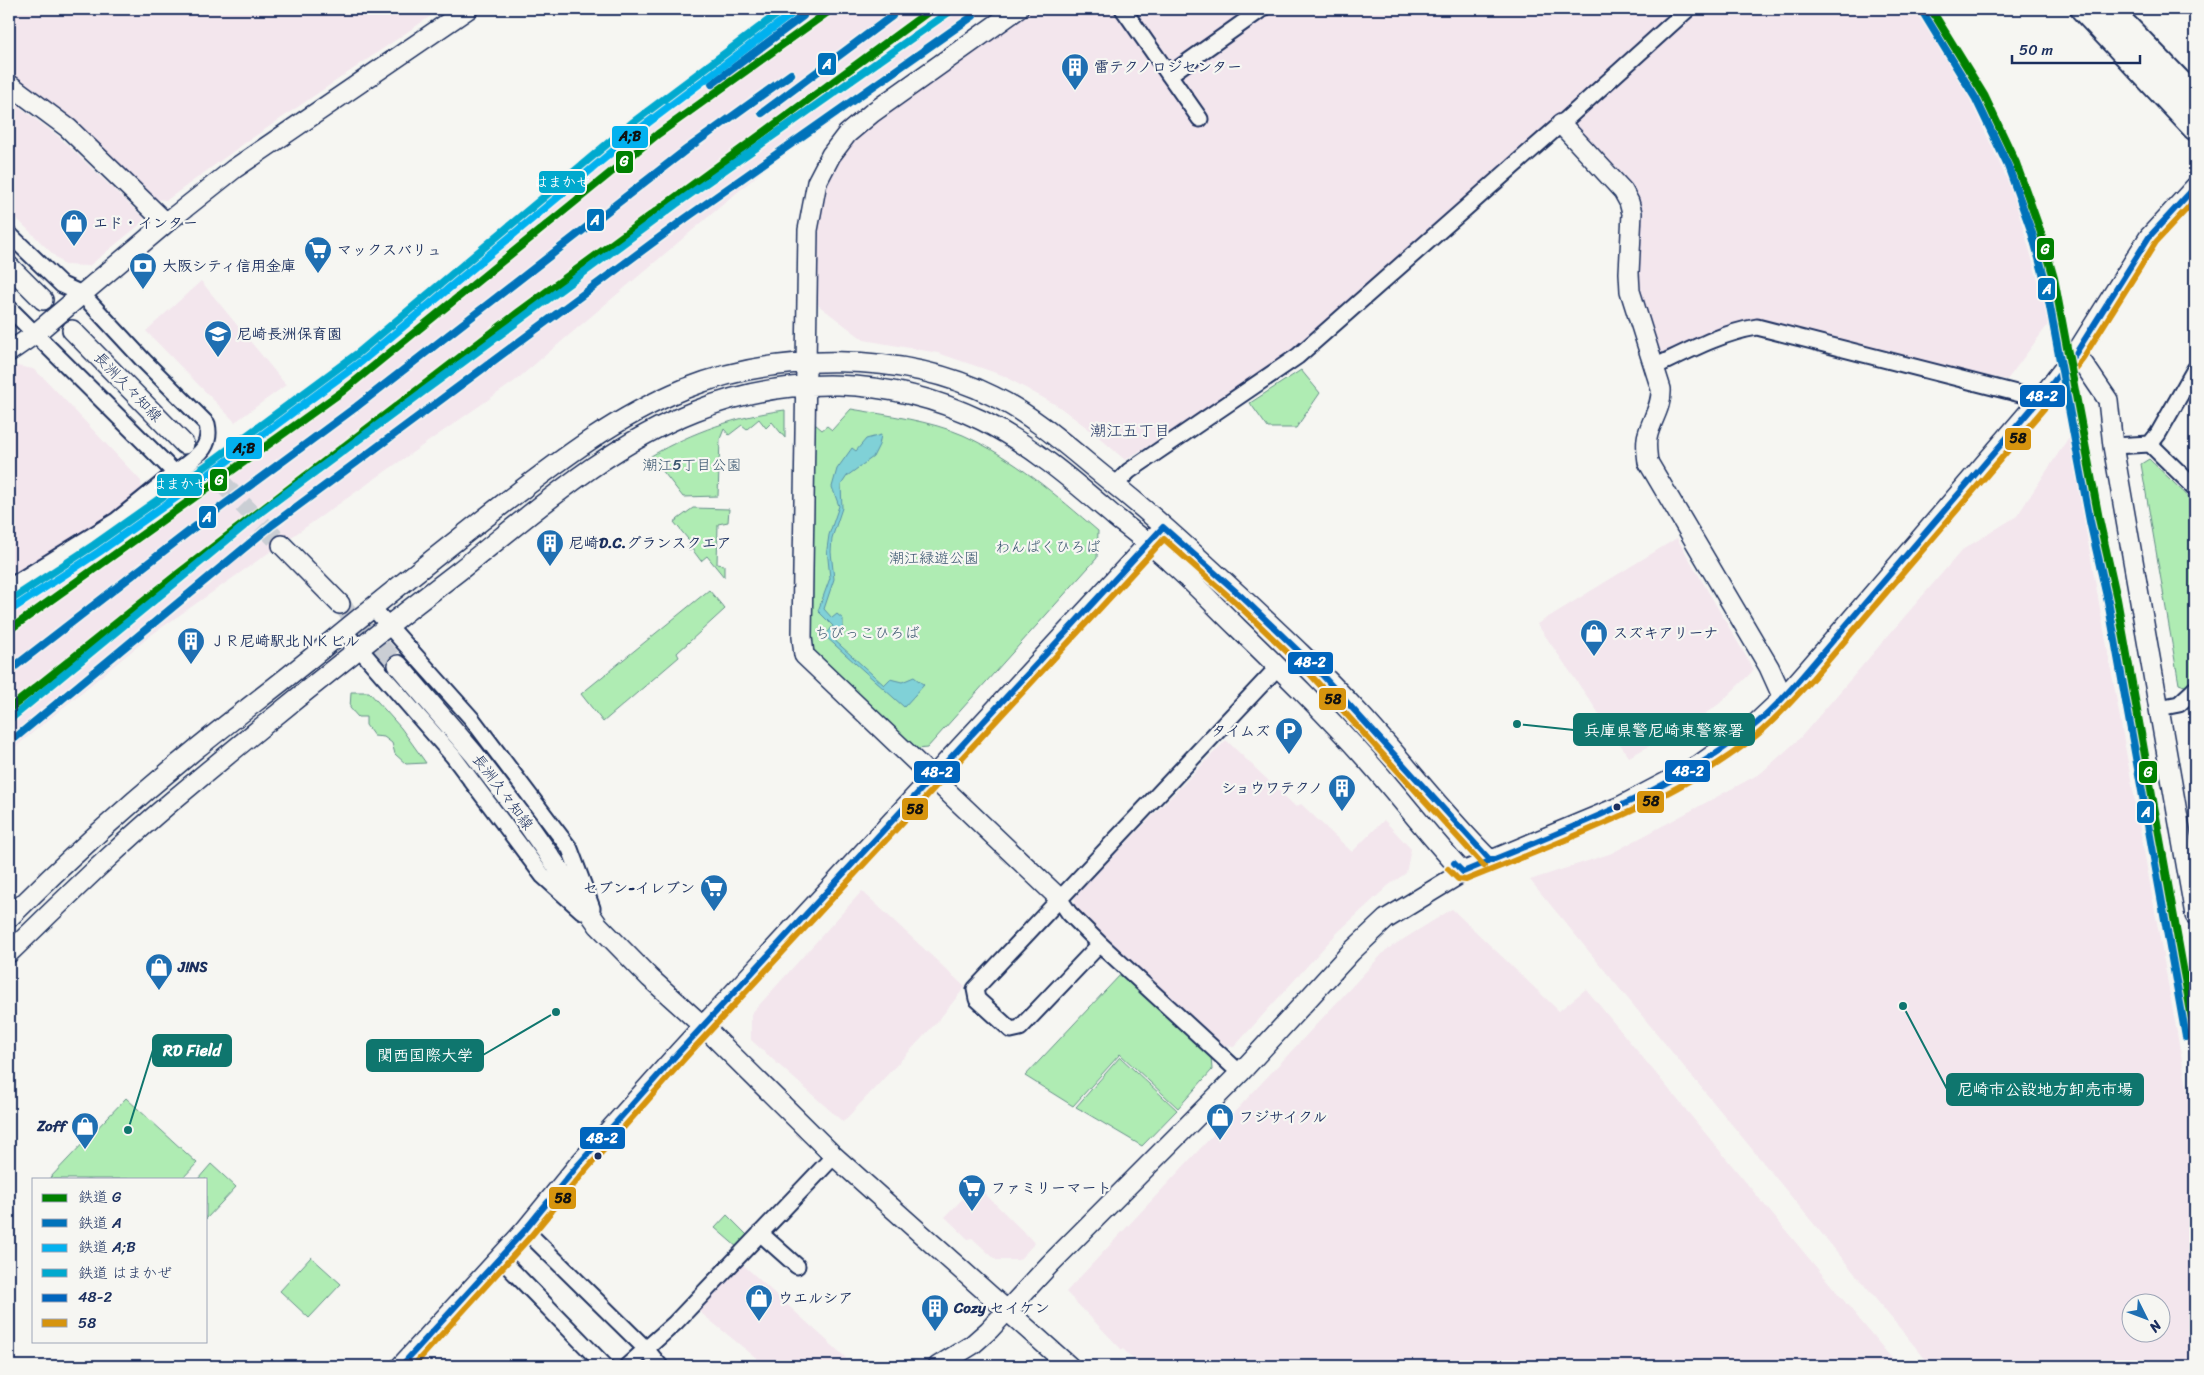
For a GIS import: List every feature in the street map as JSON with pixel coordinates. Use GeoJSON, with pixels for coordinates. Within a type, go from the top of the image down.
{"type":"FeatureCollection","features":[{"type":"Feature","properties":{"kind":"main road"},"geometry":{"type":"LineString","coordinates":[[2065,9],[2072,16],[2114,19],[2195,128]]}},
{"type":"Feature","properties":{"kind":"main road"},"geometry":{"type":"LineString","coordinates":[[2083,9],[2114,19],[2195,98]]}},
{"type":"Feature","properties":{"kind":"street"},"geometry":{"type":"LineString","coordinates":[[9,352],[35,334],[166,223],[234,169],[468,9]]}},
{"type":"Feature","properties":{"kind":"street"},"geometry":{"type":"LineString","coordinates":[[1018,9],[872,113],[847,134],[831,155],[817,182],[808,230],[802,638],[804,655],[1060,898],[1069,913],[1100,944],[1240,1073]]}},
{"type":"Feature","properties":{"kind":"street"},"geometry":{"type":"LineString","coordinates":[[1123,9],[1200,119]]}},
{"type":"Feature","properties":{"kind":"street"},"geometry":{"type":"LineString","coordinates":[[1169,75],[1262,9]]}},
{"type":"Feature","properties":{"kind":"street"},"geometry":{"type":"LineString","coordinates":[[1115,485],[1129,472],[1298,356],[1688,9]]}},
{"type":"Feature","properties":{"kind":"street"},"geometry":{"type":"LineString","coordinates":[[9,84],[68,128],[166,223]]}},
{"type":"Feature","properties":{"kind":"street"},"geometry":{"type":"LineString","coordinates":[[1561,124],[1624,191],[1632,213],[1630,291],[1661,389],[1662,399],[1647,436],[1646,450],[1648,462],[1769,668],[1783,698]]}},
{"type":"Feature","properties":{"kind":"street"},"geometry":{"type":"LineString","coordinates":[[938,1366],[972,1345],[1006,1312],[1050,1264],[1240,1073],[1351,952],[1386,919],[1463,872],[1621,806],[1699,765],[1751,728],[1783,698],[2040,399],[2076,353],[2149,236],[2195,187]]}},
{"type":"Feature","properties":{"kind":"street"},"geometry":{"type":"LineString","coordinates":[[9,234],[62,285],[82,294],[208,424],[210,435],[206,448],[117,520],[9,587]]}},
{"type":"Feature","properties":{"kind":"street"},"geometry":{"type":"LineString","coordinates":[[9,266],[43,300]]}},
{"type":"Feature","properties":{"kind":"street"},"geometry":{"type":"LineString","coordinates":[[9,308],[175,473]]}},
{"type":"Feature","properties":{"kind":"street"},"geometry":{"type":"LineString","coordinates":[[1654,366],[1716,338],[1757,327],[2040,399]]}},
{"type":"Feature","properties":{"kind":"street","name":"長洲久々知線"},"geometry":{"type":"LineString","coordinates":[[72,330],[184,444]]}},
{"type":"Feature","properties":{"kind":"street"},"geometry":{"type":"LineString","coordinates":[[2076,353],[2108,400],[2113,446],[2195,914]]}},
{"type":"Feature","properties":{"kind":"street"},"geometry":{"type":"LineString","coordinates":[[9,918],[105,828],[186,757],[372,607],[581,444],[636,410],[687,388],[728,375],[807,361],[839,361],[918,371],[963,382],[998,398],[1037,423],[1115,485],[1307,659],[1361,714],[1458,828],[1490,860]]}},
{"type":"Feature","properties":{"kind":"street"},"geometry":{"type":"LineString","coordinates":[[2150,444],[2158,434],[2195,369]]}},
{"type":"Feature","properties":{"kind":"street"},"geometry":{"type":"LineString","coordinates":[[9,953],[82,882],[170,803],[388,626],[596,464],[647,433],[695,410],[734,398],[806,384],[839,384],[909,393],[950,406],[984,422],[1041,454],[1173,564],[1278,667],[1368,760],[1437,845],[1463,872]]}},
{"type":"Feature","properties":{"kind":"street"},"geometry":{"type":"LineString","coordinates":[[2113,446],[2150,444],[2194,486]]}},
{"type":"Feature","properties":{"kind":"street"},"geometry":{"type":"LineString","coordinates":[[401,1366],[525,1230],[578,1165],[703,1026],[1163,527]]}},
{"type":"Feature","properties":{"kind":"street"},"geometry":{"type":"LineString","coordinates":[[282,545],[340,604]]}},
{"type":"Feature","properties":{"kind":"street"},"geometry":{"type":"LineString","coordinates":[[372,607],[472,719],[570,849],[598,925]]}},
{"type":"Feature","properties":{"kind":"street"},"geometry":{"type":"LineString","coordinates":[[344,631],[453,756],[543,876],[598,925]]}},
{"type":"Feature","properties":{"kind":"street","name":"長洲久々知線"},"geometry":{"type":"LineString","coordinates":[[398,665],[474,754],[526,822],[598,925],[650,978],[703,1026],[834,1156],[1006,1312],[1069,1366]]}},
{"type":"Feature","properties":{"kind":"street"},"geometry":{"type":"LineString","coordinates":[[1100,944],[1020,1028],[1011,1030],[977,999],[975,989],[1278,667]]}},
{"type":"Feature","properties":{"kind":"street"},"geometry":{"type":"LineString","coordinates":[[2159,708],[2179,704],[2195,689]]}},
{"type":"Feature","properties":{"kind":"street"},"geometry":{"type":"LineString","coordinates":[[627,1366],[675,1323],[834,1156]]}},
{"type":"Feature","properties":{"kind":"street"},"geometry":{"type":"LineString","coordinates":[[525,1230],[646,1349],[660,1366]]}},
{"type":"Feature","properties":{"kind":"street"},"geometry":{"type":"LineString","coordinates":[[760,1233],[797,1266]]}},
{"type":"Feature","properties":{"kind":"street"},"geometry":{"type":"LineString","coordinates":[[499,1257],[604,1366]]}},
{"type":"Feature","properties":{"kind":"shaded area"},"geometry":{"type":"Polygon","coordinates":[[[9,9],[441,9],[242,145],[167,200],[154,199],[68,117],[9,73],[9,9]]]}},
{"type":"Feature","properties":{"kind":"shaded area"},"geometry":{"type":"Polygon","coordinates":[[[790,9],[980,9],[826,117],[515,381],[151,635],[9,752],[9,606],[167,496],[334,373],[606,140],[790,9]]]}},
{"type":"Feature","properties":{"kind":"shaded area"},"geometry":{"type":"Polygon","coordinates":[[[1018,9],[1913,9],[1956,69],[2013,192],[2050,322],[2007,380],[1757,327],[1654,367],[1630,291],[1632,213],[1561,125],[1298,356],[1125,460],[1094,433],[1058,406],[1002,375],[938,353],[864,340],[818,305],[808,230],[831,155],[1018,9]]]}},
{"type":"Feature","properties":{"kind":"shaded area"},"geometry":{"type":"Polygon","coordinates":[[[9,99],[58,136],[144,218],[142,223],[89,266],[64,265],[9,211],[9,99]]]}},
{"type":"Feature","properties":{"kind":"shaded area","name":"尼崎長洲保育園"},"geometry":{"type":"Polygon","coordinates":[[[201,281],[286,385],[235,422],[146,331],[201,281]]]}},
{"type":"Feature","properties":{"kind":"shaded area"},"geometry":{"type":"Polygon","coordinates":[[[17,366],[33,369],[45,379],[141,481],[143,494],[9,581],[9,372],[17,366]]]}},
{"type":"Feature","properties":{"kind":"shaded area"},"geometry":{"type":"Polygon","coordinates":[[[2069,437],[2195,1132],[2195,1366],[1931,1366],[1530,880],[1612,853],[1761,773],[1800,738],[1962,550],[2017,516],[2069,437]]]}},
{"type":"Feature","properties":{"kind":"shaded area"},"geometry":{"type":"Polygon","coordinates":[[[1677,538],[1754,670],[1719,704],[1690,724],[1629,757],[1537,624],[1677,538]]]}},
{"type":"Feature","properties":{"kind":"shaded area"},"geometry":{"type":"Polygon","coordinates":[[[1226,740],[1296,807],[1301,804],[1352,852],[1384,820],[1411,849],[1406,873],[1389,885],[1337,933],[1234,1047],[1224,1046],[1074,908],[1075,896],[1226,740]]]}},
{"type":"Feature","properties":{"kind":"shaded area"},"geometry":{"type":"Polygon","coordinates":[[[862,891],[965,987],[937,1022],[843,1122],[751,1040],[751,1014],[862,891]]]}},
{"type":"Feature","properties":{"kind":"shaded area"},"geometry":{"type":"Polygon","coordinates":[[[1452,909],[1559,1011],[1586,989],[1898,1366],[1140,1366],[1122,1350],[1066,1292],[1386,950],[1452,909]]]}},
{"type":"Feature","properties":{"kind":"shaded area"},"geometry":{"type":"Polygon","coordinates":[[[976,1185],[1035,1243],[1019,1260],[996,1260],[972,1238],[968,1239],[945,1217],[976,1185]]]}},
{"type":"Feature","properties":{"kind":"shaded area","name":"ウエルシア"},"geometry":{"type":"Polygon","coordinates":[[[740,1262],[843,1355],[852,1366],[766,1366],[696,1309],[740,1262]]]}},
{"type":"Feature","properties":{"kind":"green space"},"geometry":{"type":"Polygon","coordinates":[[[1301,370],[1320,393],[1296,428],[1268,428],[1250,403],[1301,370]]]}},
{"type":"Feature","properties":{"kind":"green space","name":"潮江緑遊公園"},"geometry":{"type":"Polygon","coordinates":[[[851,409],[923,422],[950,430],[982,444],[1017,466],[1098,531],[1097,558],[927,748],[917,749],[814,652],[812,644],[815,424],[822,430],[827,426],[832,430],[851,409]]]}},
{"type":"Feature","properties":{"kind":"green space","name":"潮江5丁目公園"},"geometry":{"type":"Polygon","coordinates":[[[785,410],[785,438],[772,422],[766,428],[759,419],[747,429],[742,425],[729,435],[724,429],[720,439],[718,496],[683,497],[651,456],[699,432],[716,426],[750,416],[785,410]]]}},
{"type":"Feature","properties":{"kind":"green space"},"geometry":{"type":"Polygon","coordinates":[[[2149,459],[2195,503],[2195,684],[2190,688],[2179,684],[2141,464],[2149,459]]]}},
{"type":"Feature","properties":{"kind":"green space"},"geometry":{"type":"Polygon","coordinates":[[[693,508],[729,509],[728,522],[718,524],[717,564],[724,565],[724,577],[707,556],[701,561],[692,549],[689,551],[687,548],[692,544],[674,522],[693,508]]]}},
{"type":"Feature","properties":{"kind":"green space"},"geometry":{"type":"Polygon","coordinates":[[[709,590],[725,609],[677,653],[679,657],[603,722],[581,694],[709,590]]]}},
{"type":"Feature","properties":{"kind":"green space"},"geometry":{"type":"Polygon","coordinates":[[[351,692],[369,692],[401,728],[426,763],[406,764],[395,754],[392,743],[384,737],[374,736],[366,725],[366,717],[358,717],[350,708],[351,692]]]}},
{"type":"Feature","properties":{"kind":"green space"},"geometry":{"type":"Polygon","coordinates":[[[1122,973],[1211,1056],[1212,1070],[1178,1108],[1120,1054],[1073,1106],[1025,1076],[1122,973]]]}},
{"type":"Feature","properties":{"kind":"green space"},"geometry":{"type":"Polygon","coordinates":[[[1120,1057],[1177,1110],[1142,1146],[1076,1107],[1120,1057]]]}},
{"type":"Feature","properties":{"kind":"green space"},"geometry":{"type":"Polygon","coordinates":[[[126,1098],[197,1163],[183,1178],[50,1178],[126,1098]]]}},
{"type":"Feature","properties":{"kind":"green space"},"geometry":{"type":"Polygon","coordinates":[[[211,1164],[236,1187],[208,1217],[208,1178],[199,1178],[211,1164]]]}},
{"type":"Feature","properties":{"kind":"green space"},"geometry":{"type":"Polygon","coordinates":[[[727,1215],[748,1236],[738,1248],[715,1228],[727,1215]]]}},
{"type":"Feature","properties":{"kind":"green space"},"geometry":{"type":"Polygon","coordinates":[[[311,1257],[341,1284],[309,1318],[280,1291],[311,1257]]]}},
{"type":"Feature","properties":{"kind":"water"},"geometry":{"type":"Polygon","coordinates":[[[881,435],[879,445],[873,457],[847,476],[841,485],[842,508],[832,538],[831,552],[834,579],[824,609],[832,618],[837,614],[843,619],[843,627],[839,632],[837,630],[831,637],[884,685],[890,679],[902,682],[914,677],[924,685],[904,707],[825,636],[833,626],[818,611],[830,578],[827,549],[829,535],[839,506],[832,487],[837,469],[852,448],[856,451],[866,439],[881,435]]]}},
{"type":"Feature","properties":{"kind":"tunnel"},"geometry":{"type":"LineString","coordinates":[[184,444],[282,545]]}},
{"type":"Feature","properties":{"kind":"tunnel"},"geometry":{"type":"LineString","coordinates":[[340,604],[398,665]]}},
{"type":"Feature","properties":{"kind":"rail line","name":"はまかぜ"},"geometry":{"type":"LineString","coordinates":[[9,601],[94,545],[210,463],[357,354],[631,124],[784,9]]}},
{"type":"Feature","properties":{"kind":"rail line","name":"A;B"},"geometry":{"type":"LineString","coordinates":[[9,611],[99,552],[215,470],[362,361],[637,131],[798,9]]}},
{"type":"Feature","properties":{"kind":"rail line","name":"G"},"geometry":{"type":"LineString","coordinates":[[9,630],[343,391],[658,134],[832,9]]}},
{"type":"Feature","properties":{"kind":"rail line","name":"G"},"geometry":{"type":"LineString","coordinates":[[9,709],[178,574],[519,312],[932,9]]}},
{"type":"Feature","properties":{"kind":"rail line","name":"はまかぜ"},"geometry":{"type":"LineString","coordinates":[[9,720],[262,511],[676,204],[953,9]]}},
{"type":"Feature","properties":{"kind":"rail line","name":"G"},"geometry":{"type":"LineString","coordinates":[[1931,9],[1984,95],[2016,163],[2040,230],[2054,278],[2099,519],[2117,599],[2195,1035]]}},
{"type":"Feature","properties":{"kind":"rail line","name":"A"},"geometry":{"type":"LineString","coordinates":[[1924,14],[1976,99],[2008,166],[2032,233],[2045,280],[2090,521],[2108,601],[2186,1037]]}},
{"type":"Feature","properties":{"kind":"rail line","name":"A"},"geometry":{"type":"LineString","coordinates":[[712,84],[803,16]]}},
{"type":"Feature","properties":{"kind":"rail line","name":"A"},"geometry":{"type":"LineString","coordinates":[[762,113],[892,16]]}},
{"type":"Feature","properties":{"kind":"rail line","name":"A"},"geometry":{"type":"LineString","coordinates":[[15,738],[272,525],[686,218],[973,16]]}},
{"type":"Feature","properties":{"kind":"rail line","name":"A"},"geometry":{"type":"LineString","coordinates":[[14,667],[209,516],[356,407],[687,149],[791,74]]}},
{"type":"Feature","properties":{"kind":"transit line","name":"48-2"},"geometry":{"type":"LineString","coordinates":[[1454,863],[1463,872],[1612,810],[1684,773],[1718,752],[1765,716],[1800,679],[2040,399],[2076,353],[2149,237],[2195,187]]}},
{"type":"Feature","properties":{"kind":"transit line","name":"58"},"geometry":{"type":"LineString","coordinates":[[1448,869],[1458,879],[1466,880],[1617,818],[1691,780],[1725,759],[1757,735],[1786,708],[1813,678],[2047,405],[2083,358],[2156,242],[2195,200]]}},
{"type":"Feature","properties":{"kind":"transit line","name":"48-2"},"geometry":{"type":"LineString","coordinates":[[401,1366],[525,1230],[578,1165],[679,1052],[1163,527],[1240,595],[1314,666],[1490,860]]}},
{"type":"Feature","properties":{"kind":"transit line","name":"58"},"geometry":{"type":"LineString","coordinates":[[413,1366],[531,1236],[585,1171],[685,1058],[1164,539],[1234,601],[1308,672],[1484,866]]}},
{"type":"Feature","properties":{"kind":"place","name":"雷テクノロジセンター"},"geometry":{"type":"Point","coordinates":[1075,91]}},
{"type":"Feature","properties":{"kind":"place","name":"エド・インター"},"geometry":{"type":"Point","coordinates":[74,247]}},
{"type":"Feature","properties":{"kind":"place","name":"マックスバリュ"},"geometry":{"type":"Point","coordinates":[318,274]}},
{"type":"Feature","properties":{"kind":"place","name":"大阪シティ信用金庫"},"geometry":{"type":"Point","coordinates":[143,290]}},
{"type":"Feature","properties":{"kind":"place","name":"尼崎長洲保育園"},"geometry":{"type":"Point","coordinates":[218,358]}},
{"type":"Feature","properties":{"kind":"place","name":"尼崎D.C.グランスクエア"},"geometry":{"type":"Point","coordinates":[550,567]}},
{"type":"Feature","properties":{"kind":"place","name":"スズキアリーナ"},"geometry":{"type":"Point","coordinates":[1594,657]}},
{"type":"Feature","properties":{"kind":"place","name":"ＪＲ尼崎駅北ＮＫビル"},"geometry":{"type":"Point","coordinates":[191,665]}},
{"type":"Feature","properties":{"kind":"place","name":"兵庫県警尼崎東警察署"},"geometry":{"type":"Point","coordinates":[1517,724]}},
{"type":"Feature","properties":{"kind":"place","name":"タイムズ"},"geometry":{"type":"Point","coordinates":[1289,755]}},
{"type":"Feature","properties":{"kind":"place","name":"ショウワテクノ"},"geometry":{"type":"Point","coordinates":[1342,812]}},
{"type":"Feature","properties":{"kind":"place","name":"セブン-イレブン"},"geometry":{"type":"Point","coordinates":[714,912]}},
{"type":"Feature","properties":{"kind":"place","name":"J!NS"},"geometry":{"type":"Point","coordinates":[159,991]}},
{"type":"Feature","properties":{"kind":"place","name":"尼崎市公設地方卸売市場"},"geometry":{"type":"Point","coordinates":[1903,1006]}},
{"type":"Feature","properties":{"kind":"place","name":"関西国際大学"},"geometry":{"type":"Point","coordinates":[556,1012]}},
{"type":"Feature","properties":{"kind":"place","name":"RD Field"},"geometry":{"type":"Point","coordinates":[128,1130]}},
{"type":"Feature","properties":{"kind":"place","name":"フジサイクル"},"geometry":{"type":"Point","coordinates":[1220,1141]}},
{"type":"Feature","properties":{"kind":"place","name":"Zoff"},"geometry":{"type":"Point","coordinates":[85,1150]}},
{"type":"Feature","properties":{"kind":"place","name":"ファミリーマート"},"geometry":{"type":"Point","coordinates":[972,1212]}},
{"type":"Feature","properties":{"kind":"place","name":"ウエルシア"},"geometry":{"type":"Point","coordinates":[759,1322]}},
{"type":"Feature","properties":{"kind":"place","name":"Cozy セイケン"},"geometry":{"type":"Point","coordinates":[935,1332]}},
{"type":"Feature","properties":{"kind":"district","name":"潮江五丁目"},"geometry":{"type":"Point","coordinates":[1130,430]}},
{"type":"Feature","properties":{"kind":"park label","name":"わんぱくひろば"},"geometry":{"type":"Point","coordinates":[1048,547]}},
{"type":"Feature","properties":{"kind":"park label","name":"ちびっこひろば"},"geometry":{"type":"Point","coordinates":[867,633]}}]}
